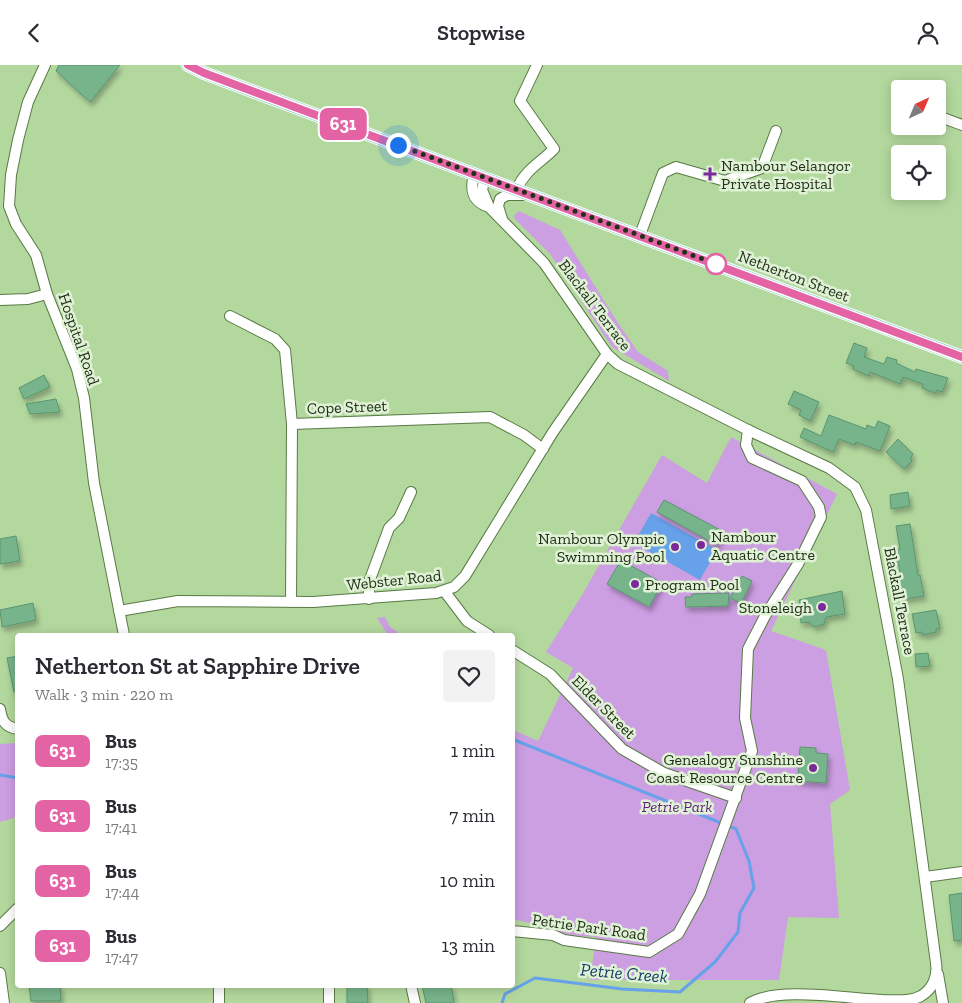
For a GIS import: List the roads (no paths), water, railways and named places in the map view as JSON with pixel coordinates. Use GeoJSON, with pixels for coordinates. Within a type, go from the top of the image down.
{"type":"FeatureCollection","features":[{"type":"Feature","properties":{"kind":"main road"},"geometry":{"type":"LineString","coordinates":[[188,65],[204,73],[480,175]]}},
{"type":"Feature","properties":{"kind":"main road","name":"Netherton Street"},"geometry":{"type":"LineString","coordinates":[[480,175],[962,357]]}},
{"type":"Feature","properties":{"kind":"street","name":"Hospital Road"},"geometry":{"type":"LineString","coordinates":[[45,65],[28,101],[11,175],[9,201],[16,224],[36,255],[48,294],[77,369],[84,398],[94,483],[124,633]]}},
{"type":"Feature","properties":{"kind":"street"},"geometry":{"type":"LineString","coordinates":[[517,189],[524,176],[554,149],[520,101],[537,65]]}},
{"type":"Feature","properties":{"kind":"street"},"geometry":{"type":"LineString","coordinates":[[946,119],[962,125]]}},
{"type":"Feature","properties":{"kind":"street"},"geometry":{"type":"LineString","coordinates":[[640,235],[663,173],[676,167],[725,181],[762,169],[776,131]]}},
{"type":"Feature","properties":{"kind":"street","name":"Blackall Terrace"},"geometry":{"type":"LineString","coordinates":[[480,175],[482,190],[489,207],[549,271],[607,354],[618,365],[829,468],[855,487],[866,510],[898,679],[925,877],[936,975],[934,982],[924,995],[916,998],[887,1000],[772,995],[750,1003]]}},
{"type":"Feature","properties":{"kind":"street"},"geometry":{"type":"LineString","coordinates":[[502,220],[498,206],[499,201],[503,197],[532,195]]}},
{"type":"Feature","properties":{"kind":"street"},"geometry":{"type":"LineString","coordinates":[[0,300],[28,299],[48,294]]}},
{"type":"Feature","properties":{"kind":"street"},"geometry":{"type":"LineString","coordinates":[[230,316],[275,339],[285,351],[292,424]]}},
{"type":"Feature","properties":{"kind":"street","name":"Webster Road"},"geometry":{"type":"LineString","coordinates":[[119,611],[178,601],[292,602],[369,599],[445,591],[454,587],[465,576],[543,449],[607,354]]}},
{"type":"Feature","properties":{"kind":"street","name":"Cope Street"},"geometry":{"type":"LineString","coordinates":[[292,602],[292,424],[490,417],[524,435],[543,449]]}},
{"type":"Feature","properties":{"kind":"street","name":"Petrie Park Road"},"geometry":{"type":"LineString","coordinates":[[515,931],[553,935],[564,940],[649,952],[678,934],[700,895],[752,751],[745,718],[748,649],[765,616],[798,564],[821,517],[819,507],[802,481],[752,458],[746,445],[748,430]]}},
{"type":"Feature","properties":{"kind":"street"},"geometry":{"type":"LineString","coordinates":[[369,599],[369,582],[389,529],[399,519],[411,492]]}},
{"type":"Feature","properties":{"kind":"street"},"geometry":{"type":"LineString","coordinates":[[445,591],[467,621],[487,633]]}},
{"type":"Feature","properties":{"kind":"street","name":"Elder Street"},"geometry":{"type":"LineString","coordinates":[[515,652],[550,673],[622,749],[664,773],[734,802]]}},
{"type":"Feature","properties":{"kind":"street"},"geometry":{"type":"LineString","coordinates":[[0,709],[5,725],[15,729]]}},
{"type":"Feature","properties":{"kind":"street"},"geometry":{"type":"LineString","coordinates":[[925,877],[962,872]]}},
{"type":"Feature","properties":{"kind":"street"},"geometry":{"type":"LineString","coordinates":[[0,925],[15,911]]}},
{"type":"Feature","properties":{"kind":"street"},"geometry":{"type":"LineString","coordinates":[[936,963],[944,1003]]}},
{"type":"Feature","properties":{"kind":"street"},"geometry":{"type":"LineString","coordinates":[[0,973],[4,1003]]}},
{"type":"Feature","properties":{"kind":"street"},"geometry":{"type":"LineString","coordinates":[[219,988],[219,1003]]}},
{"type":"Feature","properties":{"kind":"street"},"geometry":{"type":"LineString","coordinates":[[329,988],[329,1003]]}},
{"type":"Feature","properties":{"kind":"street"},"geometry":{"type":"LineString","coordinates":[[412,988],[415,1003]]}},
{"type":"Feature","properties":{"kind":"street"},"geometry":{"type":"LineString","coordinates":[[830,997],[842,1003]]}},
{"type":"Feature","properties":{"kind":"water","name":"Nambour Olympic Swimming Pool"},"geometry":{"type":"Polygon","coordinates":[[[651,513],[717,550],[700,580],[634,543],[651,513]]]}},
{"type":"Feature","properties":{"kind":"waterway","name":"Petrie Creek"},"geometry":{"type":"LineString","coordinates":[[502,1003],[505,994],[535,978],[622,989],[680,992],[715,962],[738,932],[740,913],[754,888],[749,861],[736,829],[515,740]]}},
{"type":"Feature","properties":{"kind":"waterway","name":"Petrie Creek"},"geometry":{"type":"LineString","coordinates":[[0,775],[15,778]]}},
{"type":"Feature","properties":{"kind":"place","name":"Nambour Selangor Private Hospital"},"geometry":{"type":"Point","coordinates":[710,174]}},
{"type":"Feature","properties":{"kind":"place","name":"Nambour Aquatic Centre"},"geometry":{"type":"Point","coordinates":[701,545]}},
{"type":"Feature","properties":{"kind":"place","name":"Nambour Olympic Swimming Pool"},"geometry":{"type":"Point","coordinates":[675,547]}},
{"type":"Feature","properties":{"kind":"place","name":"Program Pool"},"geometry":{"type":"Point","coordinates":[635,584]}},
{"type":"Feature","properties":{"kind":"place","name":"Stoneleigh"},"geometry":{"type":"Point","coordinates":[822,607]}},
{"type":"Feature","properties":{"kind":"place","name":"Genealogy Sunshine Coast Resource Centre"},"geometry":{"type":"Point","coordinates":[813,768]}},
{"type":"Feature","properties":{"kind":"park label","name":"Petrie Park"},"geometry":{"type":"Point","coordinates":[677,806]}}]}
